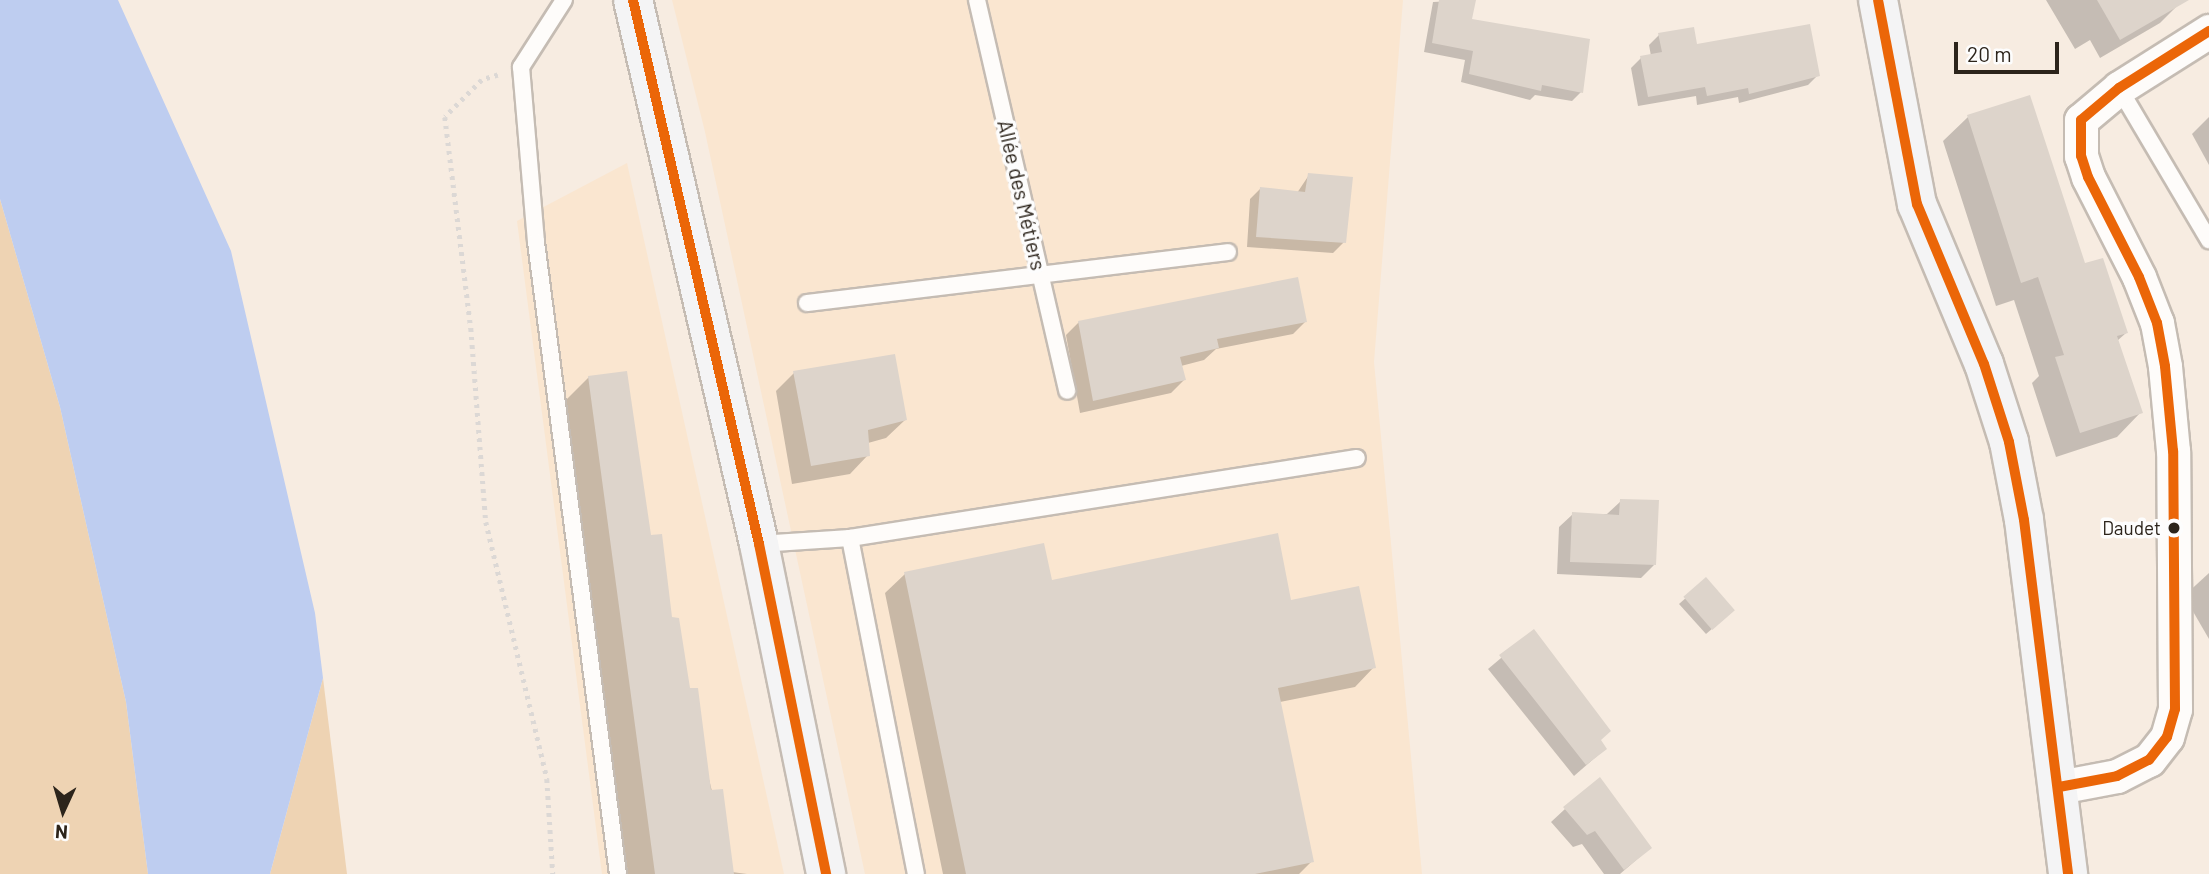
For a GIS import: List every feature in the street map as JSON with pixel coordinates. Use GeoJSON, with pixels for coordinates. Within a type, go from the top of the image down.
{"type":"FeatureCollection","features":[{"type":"Feature","properties":{"kind":"main road"},"geometry":{"type":"LineString","coordinates":[[633,0],[759,544],[826,874]]}},
{"type":"Feature","properties":{"kind":"main road"},"geometry":{"type":"LineString","coordinates":[[1878,0],[1917,204],[1984,364],[2009,442],[2024,520],[2068,874]]}},
{"type":"Feature","properties":{"kind":"street"},"geometry":{"type":"LineString","coordinates":[[2059,787],[2117,776],[2149,760],[2166,737],[2175,709],[2172,437],[2161,344],[2139,277],[2081,156],[2081,120],[2119,88],[2209,30]]}},
{"type":"Feature","properties":{"kind":"lane"},"geometry":{"type":"LineString","coordinates":[[564,0],[521,67],[536,242],[618,874]]}},
{"type":"Feature","properties":{"kind":"lane","name":"Allée des Métiers"},"geometry":{"type":"LineString","coordinates":[[977,0],[1067,391]]}},
{"type":"Feature","properties":{"kind":"lane"},"geometry":{"type":"LineString","coordinates":[[2119,88],[2209,240]]}},
{"type":"Feature","properties":{"kind":"lane"},"geometry":{"type":"LineString","coordinates":[[807,303],[1228,252]]}},
{"type":"Feature","properties":{"kind":"lane"},"geometry":{"type":"LineString","coordinates":[[759,544],[850,538],[1357,458]]}},
{"type":"Feature","properties":{"kind":"lane"},"geometry":{"type":"LineString","coordinates":[[850,538],[916,874]]}},
{"type":"Feature","properties":{"kind":"path"},"geometry":{"type":"LineString","coordinates":[[521,67],[482,80],[445,117],[471,328],[486,522],[547,779],[553,874]]}},
{"type":"Feature","properties":{"kind":"shaded area"},"geometry":{"type":"Polygon","coordinates":[[[672,0],[1403,0],[1374,362],[1422,874],[865,874],[705,132],[672,0]]]}},
{"type":"Feature","properties":{"kind":"shaded area"},"geometry":{"type":"Polygon","coordinates":[[[627,163],[784,874],[602,874],[517,221],[627,163]]]}},
{"type":"Feature","properties":{"kind":"shaded area"},"geometry":{"type":"Polygon","coordinates":[[[0,199],[60,407],[126,702],[148,874],[0,874],[0,199]]]}},
{"type":"Feature","properties":{"kind":"shaded area"},"geometry":{"type":"Polygon","coordinates":[[[323,678],[347,874],[270,874],[323,678]]]}},
{"type":"Feature","properties":{"kind":"water"},"geometry":{"type":"Polygon","coordinates":[[[0,0],[118,0],[231,251],[315,613],[323,678],[270,874],[148,874],[126,702],[60,407],[0,199],[0,0]]]}},
{"type":"Feature","properties":{"kind":"building"},"geometry":{"type":"Polygon","coordinates":[[[1439,0],[1476,0],[1472,19],[1590,39],[1583,93],[1542,85],[1541,91],[1469,74],[1473,51],[1432,43],[1439,0]]]}},
{"type":"Feature","properties":{"kind":"building"},"geometry":{"type":"Polygon","coordinates":[[[2097,0],[2189,0],[2120,40],[2097,0]]]}},
{"type":"Feature","properties":{"kind":"building"},"geometry":{"type":"Polygon","coordinates":[[[1810,24],[1820,76],[1749,94],[1748,88],[1707,96],[1705,87],[1648,97],[1640,56],[1662,52],[1658,33],[1694,27],[1697,44],[1810,24]]]}},
{"type":"Feature","properties":{"kind":"building"},"geometry":{"type":"Polygon","coordinates":[[[2030,95],[2085,263],[2103,258],[2128,333],[2117,336],[2143,413],[2080,433],[2055,357],[2064,355],[2038,277],[2021,283],[1967,115],[2030,95]]]}},
{"type":"Feature","properties":{"kind":"building"},"geometry":{"type":"Polygon","coordinates":[[[1308,173],[1353,177],[1346,243],[1256,237],[1260,187],[1305,192],[1308,173]]]}},
{"type":"Feature","properties":{"kind":"building"},"geometry":{"type":"Polygon","coordinates":[[[1298,277],[1307,322],[1217,339],[1219,348],[1180,357],[1186,380],[1093,401],[1078,321],[1298,277]]]}},
{"type":"Feature","properties":{"kind":"building"},"geometry":{"type":"Polygon","coordinates":[[[895,354],[907,420],[868,430],[870,456],[811,466],[793,371],[895,354]]]}},
{"type":"Feature","properties":{"kind":"building"},"geometry":{"type":"Polygon","coordinates":[[[627,371],[651,535],[662,534],[672,617],[679,618],[690,688],[698,688],[711,790],[723,789],[734,874],[655,874],[588,376],[627,371]]]}},
{"type":"Feature","properties":{"kind":"building"},"geometry":{"type":"Polygon","coordinates":[[[1620,499],[1659,500],[1656,565],[1570,562],[1572,512],[1619,515],[1620,499]]]}},
{"type":"Feature","properties":{"kind":"building"},"geometry":{"type":"Polygon","coordinates":[[[1278,533],[1291,600],[1359,586],[1376,668],[1278,688],[1314,862],[1255,874],[966,874],[904,572],[1044,543],[1052,580],[1278,533]]]}},
{"type":"Feature","properties":{"kind":"building"},"geometry":{"type":"Polygon","coordinates":[[[1706,577],[1735,610],[1712,630],[1683,597],[1706,577]]]}},
{"type":"Feature","properties":{"kind":"building"},"geometry":{"type":"Polygon","coordinates":[[[1534,629],[1611,731],[1601,740],[1607,749],[1586,765],[1499,655],[1534,629]]]}},
{"type":"Feature","properties":{"kind":"building"},"geometry":{"type":"Polygon","coordinates":[[[1600,777],[1652,848],[1624,870],[1595,831],[1587,835],[1563,807],[1600,777]]]}},
{"type":"Feature","properties":{"kind":"transit line","name":"20"},"geometry":{"type":"LineString","coordinates":[[633,0],[759,544],[826,874]]}},
{"type":"Feature","properties":{"kind":"transit line","name":"20"},"geometry":{"type":"LineString","coordinates":[[1878,0],[1917,204],[1984,364],[2009,442],[2024,520],[2068,874]]}},
{"type":"Feature","properties":{"kind":"transit line","name":"20"},"geometry":{"type":"LineString","coordinates":[[2059,787],[2117,776],[2149,760],[2167,737],[2175,709],[2173,451],[2165,366],[2157,323],[2139,277],[2088,177],[2081,156],[2081,120],[2119,88],[2209,31]]}},
{"type":"Feature","properties":{"kind":"place","name":"Daudet"},"geometry":{"type":"Point","coordinates":[2174,528]}}]}
